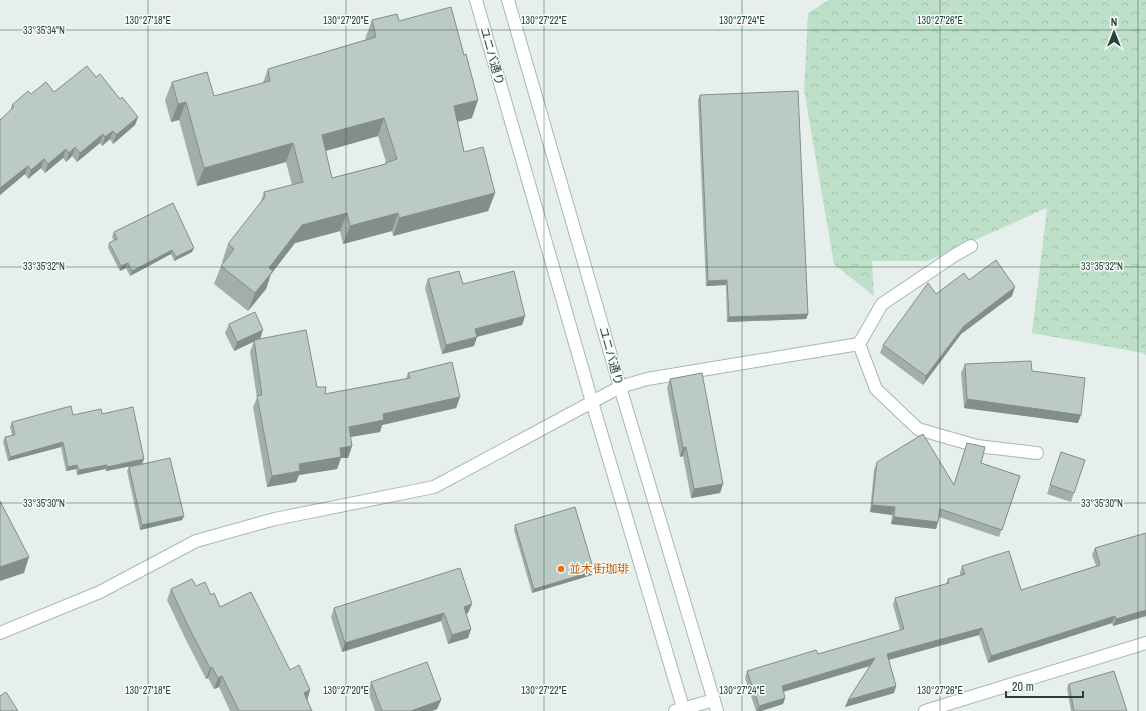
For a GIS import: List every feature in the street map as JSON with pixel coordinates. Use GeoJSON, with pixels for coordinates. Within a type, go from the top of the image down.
{"type":"FeatureCollection","features":[{"type":"Feature","properties":{"kind":"street","name":"ユニバ通り"},"geometry":{"type":"LineString","coordinates":[[476,0],[681,710]]}},
{"type":"Feature","properties":{"kind":"street","name":"ユニバ通り"},"geometry":{"type":"LineString","coordinates":[[508,0],[620,387],[716,706]]}},
{"type":"Feature","properties":{"kind":"street"},"geometry":{"type":"LineString","coordinates":[[859,344],[882,304],[971,246]]}},
{"type":"Feature","properties":{"kind":"street"},"geometry":{"type":"LineString","coordinates":[[0,633],[100,592],[196,541],[275,519],[434,487],[620,387],[647,379],[859,344]]}},
{"type":"Feature","properties":{"kind":"street"},"geometry":{"type":"LineString","coordinates":[[859,344],[876,388],[918,429],[977,446],[1037,453]]}},
{"type":"Feature","properties":{"kind":"street"},"geometry":{"type":"LineString","coordinates":[[925,711],[1146,643]]}},
{"type":"Feature","properties":{"kind":"street"},"geometry":{"type":"LineString","coordinates":[[681,710],[716,706]]}},
{"type":"Feature","properties":{"kind":"green space"},"geometry":{"type":"Polygon","coordinates":[[[829,0],[1146,0],[1146,355],[1143,353],[1032,333],[1047,208],[928,261],[872,261],[874,296],[834,264],[804,90],[808,13],[829,0]]]}},
{"type":"Feature","properties":{"kind":"building"},"geometry":{"type":"Polygon","coordinates":[[[451,7],[464,55],[466,54],[478,100],[454,106],[464,152],[483,147],[495,193],[399,218],[398,213],[350,226],[347,213],[302,225],[269,268],[273,271],[255,293],[221,266],[234,249],[228,244],[265,197],[264,192],[303,182],[293,143],[204,168],[186,102],[178,104],[172,82],[207,72],[214,96],[270,81],[268,69],[376,37],[372,20],[397,14],[399,21],[451,7]],[[384,118],[322,135],[332,178],[386,164],[385,163],[397,159],[384,118]]]}},
{"type":"Feature","properties":{"kind":"building"},"geometry":{"type":"Polygon","coordinates":[[[87,66],[96,77],[100,74],[120,99],[122,97],[138,117],[116,135],[113,131],[105,137],[103,134],[80,153],[75,147],[69,153],[66,149],[48,164],[44,159],[31,170],[28,166],[0,188],[0,120],[14,107],[12,105],[28,91],[31,94],[46,82],[54,92],[87,66]]]}},
{"type":"Feature","properties":{"kind":"building"},"geometry":{"type":"Polygon","coordinates":[[[798,91],[808,314],[729,317],[727,280],[708,281],[700,95],[798,91]]]}},
{"type":"Feature","properties":{"kind":"building"},"geometry":{"type":"Polygon","coordinates":[[[173,203],[194,248],[176,257],[172,250],[132,271],[128,263],[121,266],[109,243],[117,239],[114,232],[173,203]]]}},
{"type":"Feature","properties":{"kind":"building"},"geometry":{"type":"Polygon","coordinates":[[[996,260],[1015,287],[964,326],[926,376],[883,345],[928,283],[936,294],[964,273],[969,280],[996,260]]]}},
{"type":"Feature","properties":{"kind":"building"},"geometry":{"type":"Polygon","coordinates":[[[459,271],[463,284],[514,271],[525,316],[475,329],[477,337],[446,345],[428,279],[459,271]]]}},
{"type":"Feature","properties":{"kind":"building"},"geometry":{"type":"Polygon","coordinates":[[[255,312],[263,330],[237,342],[229,324],[255,312]]]}},
{"type":"Feature","properties":{"kind":"building"},"geometry":{"type":"Polygon","coordinates":[[[306,330],[317,387],[326,387],[325,394],[410,378],[408,373],[452,362],[460,397],[383,414],[384,420],[349,427],[352,446],[340,448],[341,457],[299,464],[300,471],[272,476],[257,396],[262,395],[254,340],[306,330]]]}},
{"type":"Feature","properties":{"kind":"building"},"geometry":{"type":"Polygon","coordinates":[[[1031,361],[1032,371],[1085,378],[1081,415],[967,399],[965,364],[1031,361]]]}},
{"type":"Feature","properties":{"kind":"building"},"geometry":{"type":"Polygon","coordinates":[[[702,373],[723,484],[694,489],[686,447],[683,448],[670,379],[702,373]]]}},
{"type":"Feature","properties":{"kind":"building"},"geometry":{"type":"Polygon","coordinates":[[[71,406],[73,415],[101,409],[102,414],[133,407],[144,459],[107,467],[107,465],[79,470],[77,465],[68,467],[63,442],[10,457],[5,437],[15,435],[12,422],[71,406]]]}},
{"type":"Feature","properties":{"kind":"building"},"geometry":{"type":"Polygon","coordinates":[[[923,434],[954,485],[967,443],[985,447],[981,463],[1020,476],[1002,530],[940,509],[938,522],[894,517],[895,507],[872,505],[877,462],[923,434]]]}},
{"type":"Feature","properties":{"kind":"building"},"geometry":{"type":"Polygon","coordinates":[[[1061,452],[1085,460],[1074,493],[1050,485],[1061,452]]]}},
{"type":"Feature","properties":{"kind":"building"},"geometry":{"type":"Polygon","coordinates":[[[170,458],[184,516],[142,525],[129,467],[170,458]]]}},
{"type":"Feature","properties":{"kind":"building"},"geometry":{"type":"Polygon","coordinates":[[[0,501],[29,557],[0,567],[0,501]]]}},
{"type":"Feature","properties":{"kind":"building"},"geometry":{"type":"Polygon","coordinates":[[[575,507],[594,571],[534,589],[515,525],[575,507]]]}},
{"type":"Feature","properties":{"kind":"building"},"geometry":{"type":"Polygon","coordinates":[[[1146,533],[1146,610],[1116,619],[1115,616],[991,656],[982,628],[887,654],[896,686],[848,700],[875,658],[782,686],[785,698],[759,706],[747,671],[816,650],[818,654],[904,629],[895,598],[949,583],[948,579],[965,574],[962,566],[1009,551],[1021,590],[1100,565],[1095,548],[1146,533]]]}},
{"type":"Feature","properties":{"kind":"building"},"geometry":{"type":"Polygon","coordinates":[[[460,568],[472,604],[464,607],[471,629],[452,635],[444,613],[345,643],[334,608],[460,568]]]}},
{"type":"Feature","properties":{"kind":"building"},"geometry":{"type":"Polygon","coordinates":[[[192,579],[196,586],[205,582],[211,595],[214,593],[220,607],[251,592],[290,670],[299,665],[310,690],[304,693],[312,711],[239,711],[222,676],[218,678],[212,667],[210,668],[171,589],[192,579]]]}},
{"type":"Feature","properties":{"kind":"building"},"geometry":{"type":"Polygon","coordinates":[[[427,662],[441,700],[411,711],[382,711],[371,682],[427,662]]]}},
{"type":"Feature","properties":{"kind":"building"},"geometry":{"type":"Polygon","coordinates":[[[1114,671],[1127,711],[1074,711],[1069,684],[1114,671]]]}},
{"type":"Feature","properties":{"kind":"building"},"geometry":{"type":"Polygon","coordinates":[[[6,692],[18,711],[0,711],[0,696],[6,692]]]}},
{"type":"Feature","properties":{"kind":"place","name":"並木街珈琲"},"geometry":{"type":"Point","coordinates":[561,569]}}]}
